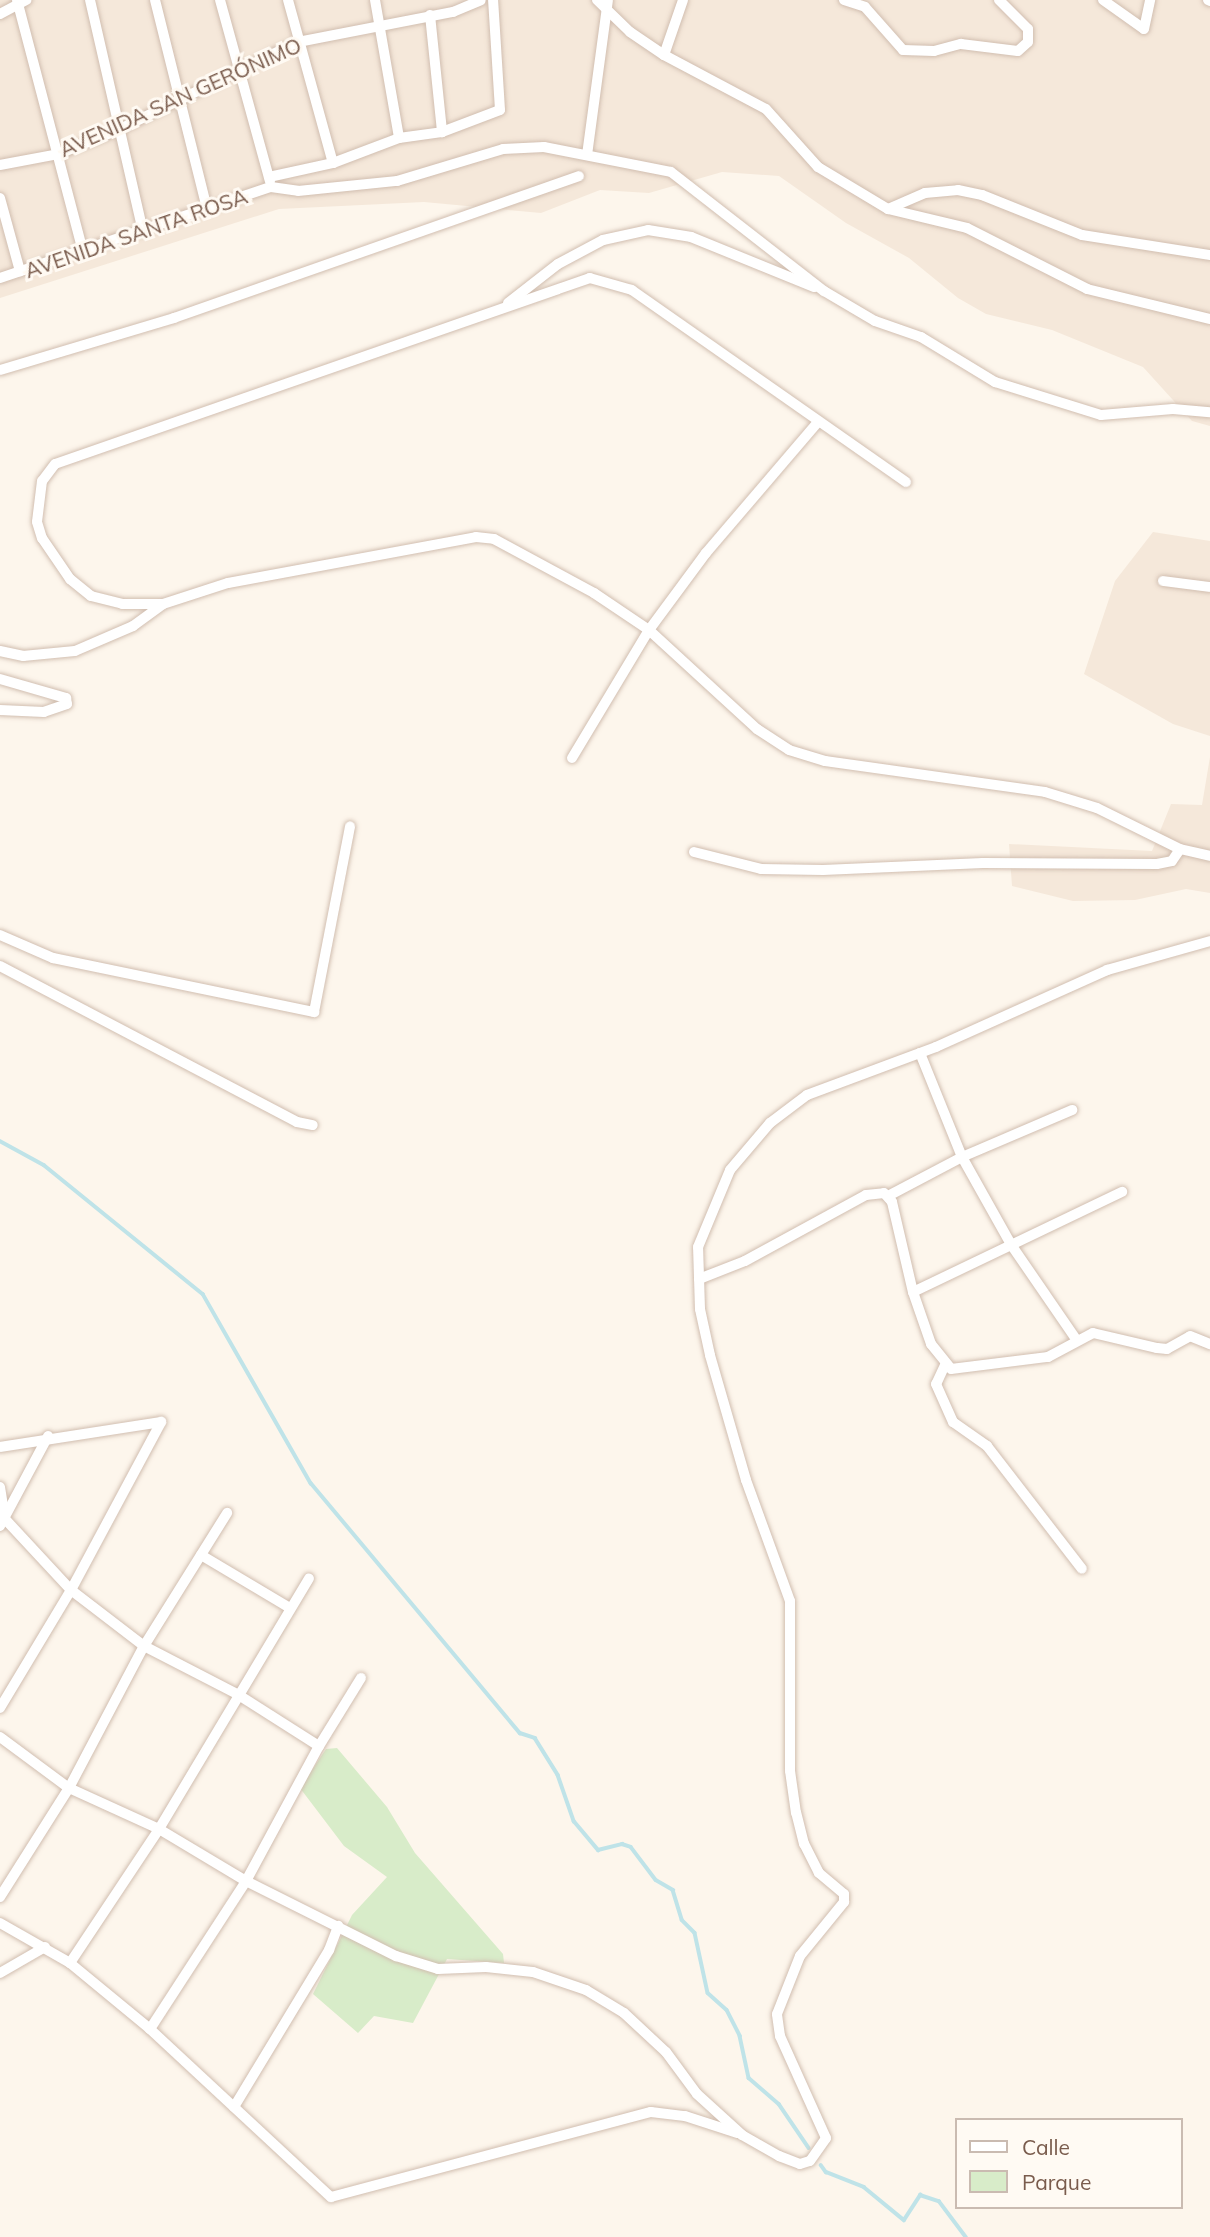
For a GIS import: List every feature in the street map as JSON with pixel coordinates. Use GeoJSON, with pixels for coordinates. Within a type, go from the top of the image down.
{"type":"FeatureCollection","features":[{"type":"Feature","properties":{"kind":"street"},"geometry":{"type":"LineString","coordinates":[[90,0],[118,130],[144,231]]}},
{"type":"Feature","properties":{"kind":"street"},"geometry":{"type":"LineString","coordinates":[[156,0],[207,209]]}},
{"type":"Feature","properties":{"kind":"street"},"geometry":{"type":"LineString","coordinates":[[220,0],[270,182],[298,191],[397,181],[503,149],[544,147],[671,172],[824,290],[875,321],[940,347],[995,382],[1101,415],[1173,409],[1210,412]]}},
{"type":"Feature","properties":{"kind":"street"},"geometry":{"type":"LineString","coordinates":[[288,0],[333,163]]}},
{"type":"Feature","properties":{"kind":"street"},"geometry":{"type":"LineString","coordinates":[[374,0],[399,138]]}},
{"type":"Feature","properties":{"kind":"street","name":"AVENIDA SAN GERÓNIMO"},"geometry":{"type":"LineString","coordinates":[[0,165],[58,154],[118,130],[298,42],[430,15],[481,0]]}},
{"type":"Feature","properties":{"kind":"street","name":"AVENIDA SANTA ROSA"},"geometry":{"type":"LineString","coordinates":[[0,278],[207,209],[270,182],[333,163],[399,138],[442,132],[500,110],[493,0]]}},
{"type":"Feature","properties":{"kind":"street"},"geometry":{"type":"LineString","coordinates":[[664,55],[683,0]]}},
{"type":"Feature","properties":{"kind":"street"},"geometry":{"type":"LineString","coordinates":[[844,0],[864,7],[903,50],[934,51],[961,44],[1018,51],[1028,42],[1028,29],[999,0]]}},
{"type":"Feature","properties":{"kind":"street"},"geometry":{"type":"LineString","coordinates":[[1103,0],[1144,29],[1150,0]]}},
{"type":"Feature","properties":{"kind":"street"},"geometry":{"type":"LineString","coordinates":[[0,14],[20,1],[83,251]]}},
{"type":"Feature","properties":{"kind":"street"},"geometry":{"type":"LineString","coordinates":[[603,3],[664,55],[766,108],[818,167],[888,209],[967,228],[1087,289],[1210,318]]}},
{"type":"Feature","properties":{"kind":"street"},"geometry":{"type":"LineString","coordinates":[[587,155],[603,3]]}},
{"type":"Feature","properties":{"kind":"street"},"geometry":{"type":"LineString","coordinates":[[430,15],[442,132]]}},
{"type":"Feature","properties":{"kind":"street"},"geometry":{"type":"LineString","coordinates":[[0,370],[174,318],[579,176]]}},
{"type":"Feature","properties":{"kind":"street"},"geometry":{"type":"LineString","coordinates":[[888,209],[925,193],[958,190],[982,194],[1082,235],[1210,255]]}},
{"type":"Feature","properties":{"kind":"street"},"geometry":{"type":"LineString","coordinates":[[0,198],[20,271]]}},
{"type":"Feature","properties":{"kind":"street"},"geometry":{"type":"LineString","coordinates":[[506,306],[558,264],[603,240],[648,230],[691,237],[824,290]]}},
{"type":"Feature","properties":{"kind":"street"},"geometry":{"type":"LineString","coordinates":[[906,482],[632,290],[610,281],[590,278],[55,464],[47,472],[38,499],[37,522],[42,538],[70,579],[91,596],[122,604],[163,604],[228,583],[476,537],[500,542],[649,630],[757,729],[789,750],[825,761],[1045,792],[1097,808],[1180,849],[1210,856]]}},
{"type":"Feature","properties":{"kind":"street"},"geometry":{"type":"LineString","coordinates":[[572,758],[649,630],[706,553],[818,422]]}},
{"type":"Feature","properties":{"kind":"street"},"geometry":{"type":"LineString","coordinates":[[1163,581],[1210,587]]}},
{"type":"Feature","properties":{"kind":"street"},"geometry":{"type":"LineString","coordinates":[[0,651],[23,656],[75,651],[133,626],[163,604]]}},
{"type":"Feature","properties":{"kind":"street"},"geometry":{"type":"LineString","coordinates":[[0,679],[66,698],[67,704],[44,712],[0,710]]}},
{"type":"Feature","properties":{"kind":"street"},"geometry":{"type":"LineString","coordinates":[[0,935],[53,958],[314,1012],[350,826]]}},
{"type":"Feature","properties":{"kind":"street"},"geometry":{"type":"LineString","coordinates":[[694,852],[761,869],[823,870],[983,863],[1157,864],[1171,861],[1180,849]]}},
{"type":"Feature","properties":{"kind":"street"},"geometry":{"type":"LineString","coordinates":[[0,1923],[70,1963],[150,2029],[331,2197],[651,2112],[685,2116],[742,2135],[800,2164],[820,2152],[826,2138],[821,2121],[780,2036],[777,2014],[800,1956],[844,1902],[844,1894],[820,1873],[804,1844],[796,1812],[790,1770],[790,1601],[746,1480],[710,1355],[700,1309],[698,1248],[715,1198],[730,1170],[770,1123],[807,1095],[920,1053],[1107,970],[1210,941]]}},
{"type":"Feature","properties":{"kind":"street"},"geometry":{"type":"LineString","coordinates":[[0,967],[297,1122],[313,1125]]}},
{"type":"Feature","properties":{"kind":"street"},"geometry":{"type":"LineString","coordinates":[[920,1053],[962,1157],[1012,1246],[1076,1339]]}},
{"type":"Feature","properties":{"kind":"street"},"geometry":{"type":"LineString","coordinates":[[699,1279],[746,1261],[866,1195],[888,1196],[962,1157],[1072,1110]]}},
{"type":"Feature","properties":{"kind":"street"},"geometry":{"type":"LineString","coordinates":[[913,1292],[1122,1192]]}},
{"type":"Feature","properties":{"kind":"street"},"geometry":{"type":"LineString","coordinates":[[888,1196],[913,1292],[931,1344],[944,1365],[951,1369],[1037,1360],[1076,1339],[1107,1334],[1167,1349],[1199,1336],[1210,1344]]}},
{"type":"Feature","properties":{"kind":"street"},"geometry":{"type":"LineString","coordinates":[[944,1365],[936,1384],[953,1422],[987,1446],[1082,1569]]}},
{"type":"Feature","properties":{"kind":"street"},"geometry":{"type":"LineString","coordinates":[[0,1447],[48,1436],[161,1422],[71,1590],[0,1708]]}},
{"type":"Feature","properties":{"kind":"street"},"geometry":{"type":"LineString","coordinates":[[2,1522],[48,1436]]}},
{"type":"Feature","properties":{"kind":"street"},"geometry":{"type":"LineString","coordinates":[[0,1486],[2,1522],[71,1590],[144,1646],[237,1694],[318,1746]]}},
{"type":"Feature","properties":{"kind":"street"},"geometry":{"type":"LineString","coordinates":[[0,1897],[69,1788],[144,1646],[227,1513]]}},
{"type":"Feature","properties":{"kind":"street"},"geometry":{"type":"LineString","coordinates":[[201,1555],[290,1608]]}},
{"type":"Feature","properties":{"kind":"street"},"geometry":{"type":"LineString","coordinates":[[70,1963],[159,1829],[237,1694],[309,1578]]}},
{"type":"Feature","properties":{"kind":"street"},"geometry":{"type":"LineString","coordinates":[[150,2029],[246,1881],[318,1746],[361,1678]]}},
{"type":"Feature","properties":{"kind":"street"},"geometry":{"type":"LineString","coordinates":[[0,1737],[69,1788],[159,1829],[246,1881],[419,1965],[457,1971],[485,1967],[533,1972],[586,1990],[624,2013],[666,2052],[716,2113],[742,2135]]}},
{"type":"Feature","properties":{"kind":"street"},"geometry":{"type":"LineString","coordinates":[[234,2107],[329,1950],[338,1926]]}},
{"type":"Feature","properties":{"kind":"street"},"geometry":{"type":"LineString","coordinates":[[0,1973],[45,1947]]}},
{"type":"Feature","properties":{"kind":"shaded area"},"geometry":{"type":"Polygon","coordinates":[[[0,0],[1210,0],[1210,426],[1192,421],[1143,367],[1052,330],[986,314],[958,298],[909,258],[846,223],[779,176],[722,172],[649,193],[600,190],[541,213],[424,202],[279,209],[0,298],[0,0]]]}},
{"type":"Feature","properties":{"kind":"shaded area"},"geometry":{"type":"Polygon","coordinates":[[[1153,532],[1210,541],[1210,736],[1173,724],[1084,674],[1115,581],[1153,532]]]}},
{"type":"Feature","properties":{"kind":"shaded area"},"geometry":{"type":"Polygon","coordinates":[[[1210,757],[1210,893],[1186,889],[1135,900],[1073,901],[1012,886],[1009,844],[1152,851],[1171,804],[1202,805],[1210,757]]]}},
{"type":"Feature","properties":{"kind":"green space"},"geometry":{"type":"Polygon","coordinates":[[[337,1748],[387,1807],[415,1853],[503,1954],[504,1963],[447,1959],[413,2023],[374,2016],[358,2033],[313,1994],[352,1915],[387,1877],[344,1846],[300,1788],[326,1749],[337,1748]]]}},
{"type":"Feature","properties":{"kind":"waterway"},"geometry":{"type":"LineString","coordinates":[[0,1141],[44,1165],[203,1294],[311,1483],[520,1733],[535,1738],[558,1775],[574,1821],[598,1850],[622,1844],[631,1847],[656,1880],[673,1890],[682,1920],[695,1933],[708,1993],[727,2010],[740,2036],[749,2078],[779,2104],[809,2148]]}},
{"type":"Feature","properties":{"kind":"waterway"},"geometry":{"type":"LineString","coordinates":[[821,2165],[826,2172],[864,2187],[904,2220],[920,2195],[939,2201],[966,2237]]}}]}
